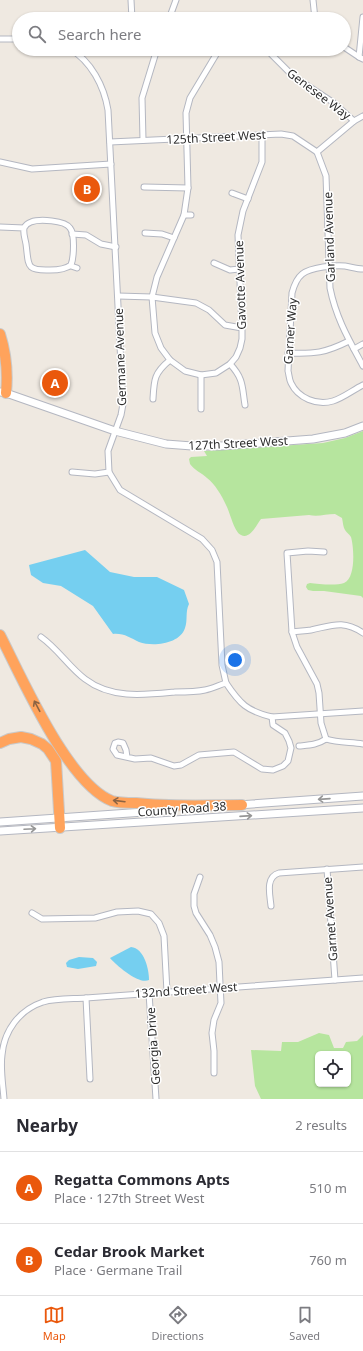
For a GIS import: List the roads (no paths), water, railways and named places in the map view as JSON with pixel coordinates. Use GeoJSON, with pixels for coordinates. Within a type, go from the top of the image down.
{"type":"FeatureCollection","features":[{"type":"Feature","properties":{"kind":"highway"},"geometry":{"type":"LineString","coordinates":[[0,334],[4,346],[7,380],[3,392]]}},
{"type":"Feature","properties":{"kind":"highway"},"geometry":{"type":"LineString","coordinates":[[0,635],[42,716],[70,763],[89,786],[99,794],[113,801],[158,806],[242,805]]}},
{"type":"Feature","properties":{"kind":"highway"},"geometry":{"type":"LineString","coordinates":[[0,743],[9,739],[21,737],[42,744],[48,749],[56,762],[63,822]]}},
{"type":"Feature","properties":{"kind":"highway"},"geometry":{"type":"LineString","coordinates":[[56,740],[62,765],[63,822]]}},
{"type":"Feature","properties":{"kind":"main road","name":"127th Street West"},"geometry":{"type":"LineString","coordinates":[[3,392],[115,431],[166,444],[221,446],[313,439],[345,433],[363,426]]}},
{"type":"Feature","properties":{"kind":"main road","name":"County Road 38"},"geometry":{"type":"LineString","coordinates":[[0,831],[63,822],[242,805],[363,796]]}},
{"type":"Feature","properties":{"kind":"main road","name":"County Road 38"},"geometry":{"type":"LineString","coordinates":[[0,822],[63,822],[363,808]]}},
{"type":"Feature","properties":{"kind":"street"},"geometry":{"type":"LineString","coordinates":[[131,0],[132,12]]}},
{"type":"Feature","properties":{"kind":"street"},"geometry":{"type":"LineString","coordinates":[[172,12],[176,0]]}},
{"type":"Feature","properties":{"kind":"street"},"geometry":{"type":"LineString","coordinates":[[313,0],[314,12]]}},
{"type":"Feature","properties":{"kind":"street"},"geometry":{"type":"LineString","coordinates":[[361,58],[363,17]]}},
{"type":"Feature","properties":{"kind":"street"},"geometry":{"type":"LineString","coordinates":[[0,39],[12,39]]}},
{"type":"Feature","properties":{"kind":"street"},"geometry":{"type":"LineString","coordinates":[[351,52],[361,58]]}},
{"type":"Feature","properties":{"kind":"street","name":"Germane Avenue"},"geometry":{"type":"LineString","coordinates":[[80,56],[90,65],[106,96],[108,110],[123,404],[121,415],[108,451],[109,472],[120,490],[202,539],[212,550],[217,562],[222,665],[226,683]]}},
{"type":"Feature","properties":{"kind":"street"},"geometry":{"type":"LineString","coordinates":[[142,140],[142,98],[155,56]]}},
{"type":"Feature","properties":{"kind":"street"},"geometry":{"type":"LineString","coordinates":[[215,56],[190,98],[186,113],[188,188],[184,215],[157,277],[152,297],[155,333],[161,348],[170,360],[185,371],[201,375],[216,373],[230,364],[238,372],[241,379],[245,405]]}},
{"type":"Feature","properties":{"kind":"street","name":"Genesee Way"},"geometry":{"type":"LineString","coordinates":[[273,56],[293,76],[334,103],[354,121]]}},
{"type":"Feature","properties":{"kind":"street"},"geometry":{"type":"LineString","coordinates":[[317,152],[354,121],[363,116]]}},
{"type":"Feature","properties":{"kind":"street","name":"Gavotte Avenue"},"geometry":{"type":"LineString","coordinates":[[230,364],[240,348],[242,339],[238,235],[243,211],[262,162],[262,134]]}},
{"type":"Feature","properties":{"kind":"street","name":"125th Street West"},"geometry":{"type":"LineString","coordinates":[[110,142],[281,134],[294,136],[317,152]]}},
{"type":"Feature","properties":{"kind":"street","name":"Garland Avenue"},"geometry":{"type":"LineString","coordinates":[[317,152],[326,176],[330,288],[340,324],[363,366]]}},
{"type":"Feature","properties":{"kind":"street"},"geometry":{"type":"LineString","coordinates":[[0,162],[32,169],[111,164]]}},
{"type":"Feature","properties":{"kind":"street"},"geometry":{"type":"LineString","coordinates":[[144,187],[188,188]]}},
{"type":"Feature","properties":{"kind":"street"},"geometry":{"type":"LineString","coordinates":[[232,193],[248,199]]}},
{"type":"Feature","properties":{"kind":"street"},"geometry":{"type":"LineString","coordinates":[[184,215],[191,215]]}},
{"type":"Feature","properties":{"kind":"street"},"geometry":{"type":"LineString","coordinates":[[0,227],[24,228],[31,222],[39,220],[59,222],[67,225],[71,228],[72,234],[73,260],[71,266]]}},
{"type":"Feature","properties":{"kind":"street"},"geometry":{"type":"LineString","coordinates":[[24,228],[27,262],[33,269],[41,271],[71,266],[77,268]]}},
{"type":"Feature","properties":{"kind":"street"},"geometry":{"type":"LineString","coordinates":[[145,233],[162,234],[174,238]]}},
{"type":"Feature","properties":{"kind":"street"},"geometry":{"type":"LineString","coordinates":[[72,234],[86,235],[101,244],[116,247]]}},
{"type":"Feature","properties":{"kind":"street"},"geometry":{"type":"LineString","coordinates":[[214,263],[230,270],[239,269]]}},
{"type":"Feature","properties":{"kind":"street","name":"Garner Way"},"geometry":{"type":"LineString","coordinates":[[363,269],[344,266],[329,266],[308,269],[300,275],[295,283],[292,293],[288,353],[288,371],[291,383],[299,394],[310,401],[322,403],[333,401],[363,385]]}},
{"type":"Feature","properties":{"kind":"street"},"geometry":{"type":"LineString","coordinates":[[118,296],[152,297],[196,303],[209,310],[225,325],[242,328]]}},
{"type":"Feature","properties":{"kind":"street"},"geometry":{"type":"LineString","coordinates":[[288,353],[321,353],[333,349],[349,340]]}},
{"type":"Feature","properties":{"kind":"street"},"geometry":{"type":"LineString","coordinates":[[354,349],[363,344]]}},
{"type":"Feature","properties":{"kind":"street"},"geometry":{"type":"LineString","coordinates":[[153,400],[154,381],[160,368],[170,360]]}},
{"type":"Feature","properties":{"kind":"street"},"geometry":{"type":"LineString","coordinates":[[201,375],[201,409]]}},
{"type":"Feature","properties":{"kind":"street"},"geometry":{"type":"LineString","coordinates":[[72,472],[95,474],[109,472]]}},
{"type":"Feature","properties":{"kind":"street"},"geometry":{"type":"LineString","coordinates":[[324,552],[308,551],[287,553],[292,632],[297,648],[317,684],[321,723],[326,739]]}},
{"type":"Feature","properties":{"kind":"street"},"geometry":{"type":"LineString","coordinates":[[292,632],[343,624],[358,629],[363,633]]}},
{"type":"Feature","properties":{"kind":"street"},"geometry":{"type":"LineString","coordinates":[[41,637],[51,644],[68,664],[86,680],[101,688],[118,693],[137,695],[205,690],[226,683],[237,700],[249,709],[272,717],[363,711]]}},
{"type":"Feature","properties":{"kind":"street"},"geometry":{"type":"LineString","coordinates":[[127,757],[135,759],[151,758],[174,766],[181,765],[199,755],[234,752],[262,769],[273,770],[279,768],[288,761],[291,748],[284,733],[273,725],[272,717]]}},
{"type":"Feature","properties":{"kind":"street"},"geometry":{"type":"LineString","coordinates":[[326,739],[334,742],[353,742],[363,744]]}},
{"type":"Feature","properties":{"kind":"street"},"geometry":{"type":"LineString","coordinates":[[299,746],[314,745],[326,739]]}},
{"type":"Feature","properties":{"kind":"street","name":"Garnet Avenue"},"geometry":{"type":"LineString","coordinates":[[335,980],[327,869],[363,867]]}},
{"type":"Feature","properties":{"kind":"street"},"geometry":{"type":"LineString","coordinates":[[271,906],[270,881],[274,874],[327,869]]}},
{"type":"Feature","properties":{"kind":"street"},"geometry":{"type":"LineString","coordinates":[[200,877],[194,894],[194,906],[196,913],[210,935],[215,947],[219,962],[221,988],[221,1003],[213,1026],[214,1073]]}},
{"type":"Feature","properties":{"kind":"street"},"geometry":{"type":"LineString","coordinates":[[32,913],[42,919],[95,918],[116,912],[138,911],[151,914],[159,923],[164,936],[167,992]]}},
{"type":"Feature","properties":{"kind":"street","name":"132nd Street West"},"geometry":{"type":"LineString","coordinates":[[4,1099],[2,1056],[7,1034],[15,1021],[32,1007],[44,1002],[363,978]]}},
{"type":"Feature","properties":{"kind":"street","name":"Georgia Drive"},"geometry":{"type":"LineString","coordinates":[[149,993],[156,1099]]}},
{"type":"Feature","properties":{"kind":"street"},"geometry":{"type":"LineString","coordinates":[[86,998],[90,1079]]}},
{"type":"Feature","properties":{"kind":"water"},"geometry":{"type":"Polygon","coordinates":[[[85,550],[110,572],[134,577],[157,577],[184,590],[189,604],[186,625],[178,638],[165,643],[151,644],[139,642],[124,635],[113,634],[93,606],[61,586],[43,583],[31,575],[29,565],[85,550]]]}},
{"type":"Feature","properties":{"kind":"water"},"geometry":{"type":"Polygon","coordinates":[[[131,947],[136,948],[145,960],[149,980],[140,980],[134,977],[123,970],[110,958],[131,947]]]}},
{"type":"Feature","properties":{"kind":"water"},"geometry":{"type":"Polygon","coordinates":[[[79,957],[93,958],[97,962],[96,966],[78,969],[67,967],[66,963],[69,960],[79,957]]]}},
{"type":"Feature","properties":{"kind":"place","name":"Cedar Brook Market"},"geometry":{"type":"Point","coordinates":[87,189]}},
{"type":"Feature","properties":{"kind":"place","name":"Regatta Commons Apts"},"geometry":{"type":"Point","coordinates":[55,383]}}]}
